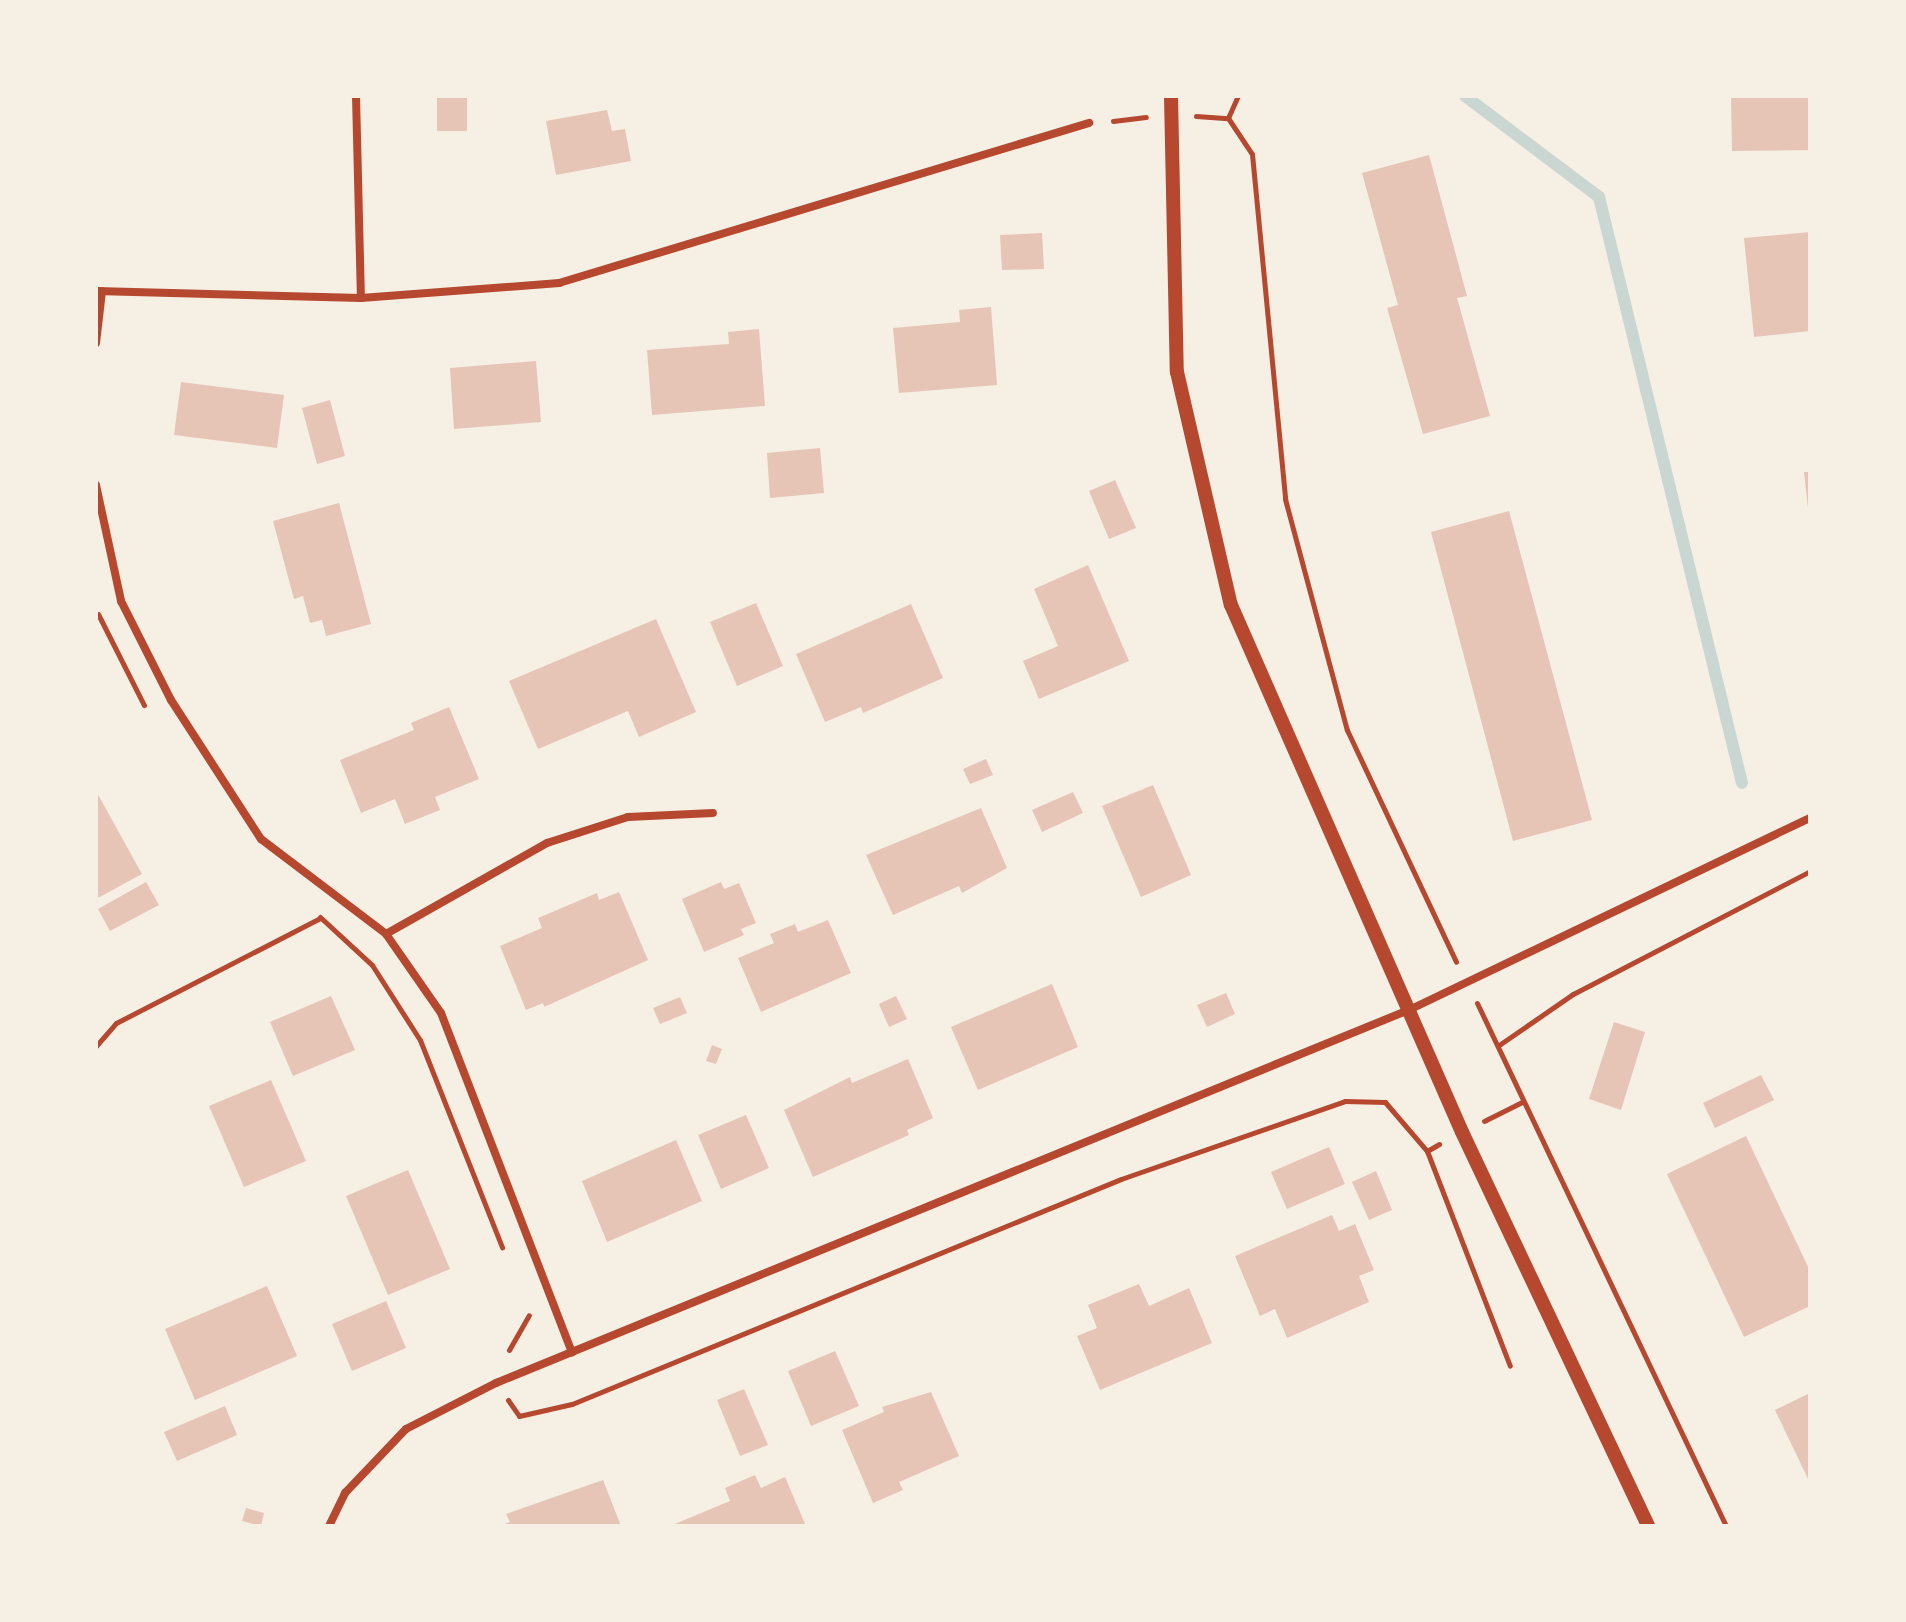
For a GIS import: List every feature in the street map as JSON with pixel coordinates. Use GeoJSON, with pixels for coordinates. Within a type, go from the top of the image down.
{"type":"FeatureCollection","features":[{"type":"Feature","properties":{"kind":"street"},"geometry":{"type":"LineString","coordinates":[[356,96],[361,298]]}},
{"type":"Feature","properties":{"kind":"street"},"geometry":{"type":"LineString","coordinates":[[1171,96],[1177,372],[1231,605],[1411,1009],[1462,1132],[1648,1526]]}},
{"type":"Feature","properties":{"kind":"street"},"geometry":{"type":"LineString","coordinates":[[96,343],[99,291],[361,298],[559,283],[1089,123]]}},
{"type":"Feature","properties":{"kind":"street"},"geometry":{"type":"LineString","coordinates":[[96,485],[121,601],[179,712],[261,839],[386,934],[441,1013],[572,1353]]}},
{"type":"Feature","properties":{"kind":"street"},"geometry":{"type":"LineString","coordinates":[[386,934],[547,843],[628,817],[713,813]]}},
{"type":"Feature","properties":{"kind":"street"},"geometry":{"type":"LineString","coordinates":[[329,1526],[345,1493],[406,1429],[496,1383],[1411,1009],[1810,818]]}},
{"type":"Feature","properties":{"kind":"path"},"geometry":{"type":"LineString","coordinates":[[1228,118],[1238,96]]}},
{"type":"Feature","properties":{"kind":"path"},"geometry":{"type":"LineString","coordinates":[[1089,123],[1170,114],[1228,118]]}},
{"type":"Feature","properties":{"kind":"path"},"geometry":{"type":"LineString","coordinates":[[1228,118],[1252,154],[1285,499],[1343,719],[1466,984],[1499,1045],[1522,1102],[1726,1526]]}},
{"type":"Feature","properties":{"kind":"path"},"geometry":{"type":"LineString","coordinates":[[96,609],[111,648],[150,717]]}},
{"type":"Feature","properties":{"kind":"path"},"geometry":{"type":"LineString","coordinates":[[1499,1045],[1573,994],[1810,871]]}},
{"type":"Feature","properties":{"kind":"path"},"geometry":{"type":"LineString","coordinates":[[309,908],[372,965],[420,1040],[503,1250]]}},
{"type":"Feature","properties":{"kind":"path"},"geometry":{"type":"LineString","coordinates":[[96,1046],[116,1023],[320,918]]}},
{"type":"Feature","properties":{"kind":"path"},"geometry":{"type":"LineString","coordinates":[[525,1305],[531,1319],[516,1345],[493,1361],[496,1383],[519,1416],[572,1404],[1121,1179],[1345,1101],[1385,1102],[1427,1151],[1510,1366]]}},
{"type":"Feature","properties":{"kind":"path"},"geometry":{"type":"LineString","coordinates":[[1427,1151],[1522,1102]]}},
{"type":"Feature","properties":{"kind":"building"},"geometry":{"type":"Polygon","coordinates":[[[437,96],[467,96],[467,131],[437,131],[437,96]]]}},
{"type":"Feature","properties":{"kind":"building"},"geometry":{"type":"Polygon","coordinates":[[[1731,96],[1810,96],[1810,150],[1732,151],[1731,96]]]}},
{"type":"Feature","properties":{"kind":"building"},"geometry":{"type":"Polygon","coordinates":[[[607,110],[612,131],[625,129],[631,161],[556,175],[546,121],[607,110]]]}},
{"type":"Feature","properties":{"kind":"building"},"geometry":{"type":"Polygon","coordinates":[[[1429,155],[1467,296],[1457,298],[1490,416],[1423,434],[1387,308],[1398,305],[1362,173],[1429,155]]]}},
{"type":"Feature","properties":{"kind":"building"},"geometry":{"type":"Polygon","coordinates":[[[1810,232],[1810,331],[1754,337],[1744,238],[1810,232]]]}},
{"type":"Feature","properties":{"kind":"building"},"geometry":{"type":"Polygon","coordinates":[[[1042,233],[1044,269],[1002,270],[1000,235],[1042,233]]]}},
{"type":"Feature","properties":{"kind":"building"},"geometry":{"type":"Polygon","coordinates":[[[991,307],[997,385],[899,393],[893,328],[960,322],[959,310],[991,307]]]}},
{"type":"Feature","properties":{"kind":"building"},"geometry":{"type":"Polygon","coordinates":[[[759,329],[765,406],[652,415],[647,350],[729,344],[728,332],[759,329]]]}},
{"type":"Feature","properties":{"kind":"building"},"geometry":{"type":"Polygon","coordinates":[[[536,361],[541,422],[454,429],[450,368],[536,361]]]}},
{"type":"Feature","properties":{"kind":"building"},"geometry":{"type":"Polygon","coordinates":[[[181,382],[284,395],[277,448],[174,435],[181,382]]]}},
{"type":"Feature","properties":{"kind":"building"},"geometry":{"type":"Polygon","coordinates":[[[330,400],[345,456],[317,464],[302,408],[330,400]]]}},
{"type":"Feature","properties":{"kind":"building"},"geometry":{"type":"Polygon","coordinates":[[[820,448],[824,493],[770,498],[767,453],[820,448]]]}},
{"type":"Feature","properties":{"kind":"building"},"geometry":{"type":"Polygon","coordinates":[[[1804,472],[1810,472],[1810,508],[1808,508],[1804,472]]]}},
{"type":"Feature","properties":{"kind":"building"},"geometry":{"type":"Polygon","coordinates":[[[1115,480],[1136,528],[1109,539],[1089,491],[1115,480]]]}},
{"type":"Feature","properties":{"kind":"building"},"geometry":{"type":"Polygon","coordinates":[[[339,503],[371,624],[326,636],[322,620],[310,623],[303,596],[294,599],[273,521],[339,503]]]}},
{"type":"Feature","properties":{"kind":"building"},"geometry":{"type":"Polygon","coordinates":[[[1509,511],[1592,820],[1513,841],[1431,532],[1509,511]]]}},
{"type":"Feature","properties":{"kind":"building"},"geometry":{"type":"Polygon","coordinates":[[[1088,565],[1129,661],[1039,699],[1023,661],[1058,646],[1034,589],[1088,565]]]}},
{"type":"Feature","properties":{"kind":"building"},"geometry":{"type":"Polygon","coordinates":[[[756,603],[783,666],[737,686],[710,622],[756,603]]]}},
{"type":"Feature","properties":{"kind":"building"},"geometry":{"type":"Polygon","coordinates":[[[911,604],[943,678],[863,713],[861,707],[825,722],[796,654],[911,604]]]}},
{"type":"Feature","properties":{"kind":"building"},"geometry":{"type":"Polygon","coordinates":[[[656,619],[696,712],[639,737],[628,711],[538,749],[509,681],[656,619]]]}},
{"type":"Feature","properties":{"kind":"building"},"geometry":{"type":"Polygon","coordinates":[[[449,707],[479,779],[435,797],[440,810],[405,824],[395,799],[361,813],[340,760],[414,730],[411,723],[449,707]]]}},
{"type":"Feature","properties":{"kind":"building"},"geometry":{"type":"Polygon","coordinates":[[[986,759],[993,775],[970,784],[963,769],[986,759]]]}},
{"type":"Feature","properties":{"kind":"building"},"geometry":{"type":"Polygon","coordinates":[[[1153,785],[1191,875],[1141,897],[1102,806],[1153,785]]]}},
{"type":"Feature","properties":{"kind":"building"},"geometry":{"type":"Polygon","coordinates":[[[96,791],[142,874],[96,899],[96,791]]]}},
{"type":"Feature","properties":{"kind":"building"},"geometry":{"type":"Polygon","coordinates":[[[1073,792],[1083,813],[1042,832],[1032,810],[1073,792]]]}},
{"type":"Feature","properties":{"kind":"building"},"geometry":{"type":"Polygon","coordinates":[[[981,808],[1007,868],[962,893],[959,886],[893,915],[866,855],[981,808]]]}},
{"type":"Feature","properties":{"kind":"building"},"geometry":{"type":"Polygon","coordinates":[[[146,882],[159,905],[110,931],[98,909],[146,882]]]}},
{"type":"Feature","properties":{"kind":"building"},"geometry":{"type":"Polygon","coordinates":[[[721,882],[724,889],[739,883],[756,923],[741,929],[744,935],[704,952],[682,899],[721,882]]]}},
{"type":"Feature","properties":{"kind":"building"},"geometry":{"type":"Polygon","coordinates":[[[619,892],[648,960],[544,1007],[543,1003],[526,1010],[500,946],[542,928],[538,918],[597,893],[599,900],[619,892]]]}},
{"type":"Feature","properties":{"kind":"building"},"geometry":{"type":"Polygon","coordinates":[[[828,920],[851,973],[761,1012],[738,958],[774,943],[770,934],[795,924],[798,932],[828,920]]]}},
{"type":"Feature","properties":{"kind":"building"},"geometry":{"type":"Polygon","coordinates":[[[1052,984],[1078,1047],[978,1090],[951,1027],[1052,984]]]}},
{"type":"Feature","properties":{"kind":"building"},"geometry":{"type":"Polygon","coordinates":[[[1226,993],[1235,1014],[1207,1027],[1197,1005],[1226,993]]]}},
{"type":"Feature","properties":{"kind":"building"},"geometry":{"type":"Polygon","coordinates":[[[331,996],[355,1050],[293,1076],[270,1022],[331,996]]]}},
{"type":"Feature","properties":{"kind":"building"},"geometry":{"type":"Polygon","coordinates":[[[896,996],[907,1019],[889,1027],[879,1004],[896,996]]]}},
{"type":"Feature","properties":{"kind":"building"},"geometry":{"type":"Polygon","coordinates":[[[680,997],[687,1013],[660,1024],[653,1008],[680,997]]]}},
{"type":"Feature","properties":{"kind":"building"},"geometry":{"type":"Polygon","coordinates":[[[1614,1022],[1645,1032],[1621,1110],[1589,1099],[1614,1022]]]}},
{"type":"Feature","properties":{"kind":"building"},"geometry":{"type":"Polygon","coordinates":[[[712,1045],[722,1049],[716,1064],[706,1061],[712,1045]]]}},
{"type":"Feature","properties":{"kind":"building"},"geometry":{"type":"Polygon","coordinates":[[[908,1059],[933,1118],[907,1130],[909,1135],[813,1177],[784,1110],[850,1077],[852,1083],[908,1059]]]}},
{"type":"Feature","properties":{"kind":"building"},"geometry":{"type":"Polygon","coordinates":[[[1761,1075],[1774,1100],[1715,1128],[1703,1103],[1761,1075]]]}},
{"type":"Feature","properties":{"kind":"building"},"geometry":{"type":"Polygon","coordinates":[[[271,1080],[306,1161],[244,1187],[209,1106],[271,1080]]]}},
{"type":"Feature","properties":{"kind":"building"},"geometry":{"type":"Polygon","coordinates":[[[746,1115],[769,1168],[721,1189],[698,1135],[746,1115]]]}},
{"type":"Feature","properties":{"kind":"building"},"geometry":{"type":"Polygon","coordinates":[[[1746,1136],[1810,1271],[1810,1306],[1744,1337],[1667,1174],[1746,1136]]]}},
{"type":"Feature","properties":{"kind":"building"},"geometry":{"type":"Polygon","coordinates":[[[676,1140],[702,1201],[607,1242],[582,1181],[676,1140]]]}},
{"type":"Feature","properties":{"kind":"building"},"geometry":{"type":"Polygon","coordinates":[[[1329,1147],[1345,1184],[1287,1209],[1271,1172],[1329,1147]]]}},
{"type":"Feature","properties":{"kind":"building"},"geometry":{"type":"Polygon","coordinates":[[[408,1170],[450,1269],[388,1295],[346,1196],[408,1170]]]}},
{"type":"Feature","properties":{"kind":"building"},"geometry":{"type":"Polygon","coordinates":[[[1376,1171],[1392,1210],[1369,1220],[1352,1182],[1376,1171]]]}},
{"type":"Feature","properties":{"kind":"building"},"geometry":{"type":"Polygon","coordinates":[[[1332,1215],[1339,1231],[1355,1224],[1374,1270],[1359,1276],[1369,1302],[1287,1338],[1275,1309],[1260,1316],[1235,1256],[1332,1215]]]}},
{"type":"Feature","properties":{"kind":"building"},"geometry":{"type":"Polygon","coordinates":[[[1139,1284],[1149,1306],[1189,1288],[1212,1343],[1100,1390],[1077,1336],[1097,1328],[1088,1305],[1139,1284]]]}},
{"type":"Feature","properties":{"kind":"building"},"geometry":{"type":"Polygon","coordinates":[[[267,1286],[297,1356],[195,1400],[165,1329],[267,1286]]]}},
{"type":"Feature","properties":{"kind":"building"},"geometry":{"type":"Polygon","coordinates":[[[386,1301],[406,1348],[352,1371],[332,1324],[386,1301]]]}},
{"type":"Feature","properties":{"kind":"building"},"geometry":{"type":"Polygon","coordinates":[[[835,1351],[859,1406],[811,1426],[788,1371],[835,1351]]]}},
{"type":"Feature","properties":{"kind":"building"},"geometry":{"type":"Polygon","coordinates":[[[744,1389],[768,1445],[740,1456],[717,1400],[744,1389]]]}},
{"type":"Feature","properties":{"kind":"building"},"geometry":{"type":"Polygon","coordinates":[[[931,1392],[959,1456],[899,1482],[903,1490],[873,1503],[842,1430],[884,1412],[882,1407],[931,1392]]]}},
{"type":"Feature","properties":{"kind":"building"},"geometry":{"type":"Polygon","coordinates":[[[1810,1393],[1810,1483],[1775,1410],[1810,1393]]]}},
{"type":"Feature","properties":{"kind":"building"},"geometry":{"type":"Polygon","coordinates":[[[225,1406],[237,1435],[177,1461],[164,1432],[225,1406]]]}},
{"type":"Feature","properties":{"kind":"building"},"geometry":{"type":"Polygon","coordinates":[[[755,1475],[761,1488],[785,1477],[806,1526],[670,1526],[730,1501],[725,1488],[755,1475]]]}},
{"type":"Feature","properties":{"kind":"building"},"geometry":{"type":"Polygon","coordinates":[[[603,1480],[621,1526],[499,1526],[510,1522],[506,1514],[603,1480]]]}},
{"type":"Feature","properties":{"kind":"building"},"geometry":{"type":"Polygon","coordinates":[[[246,1508],[264,1513],[261,1526],[242,1521],[246,1508]]]}},
{"type":"Feature","properties":{"kind":"waterway"},"geometry":{"type":"LineString","coordinates":[[1465,96],[1599,197],[1742,783]]}}]}
